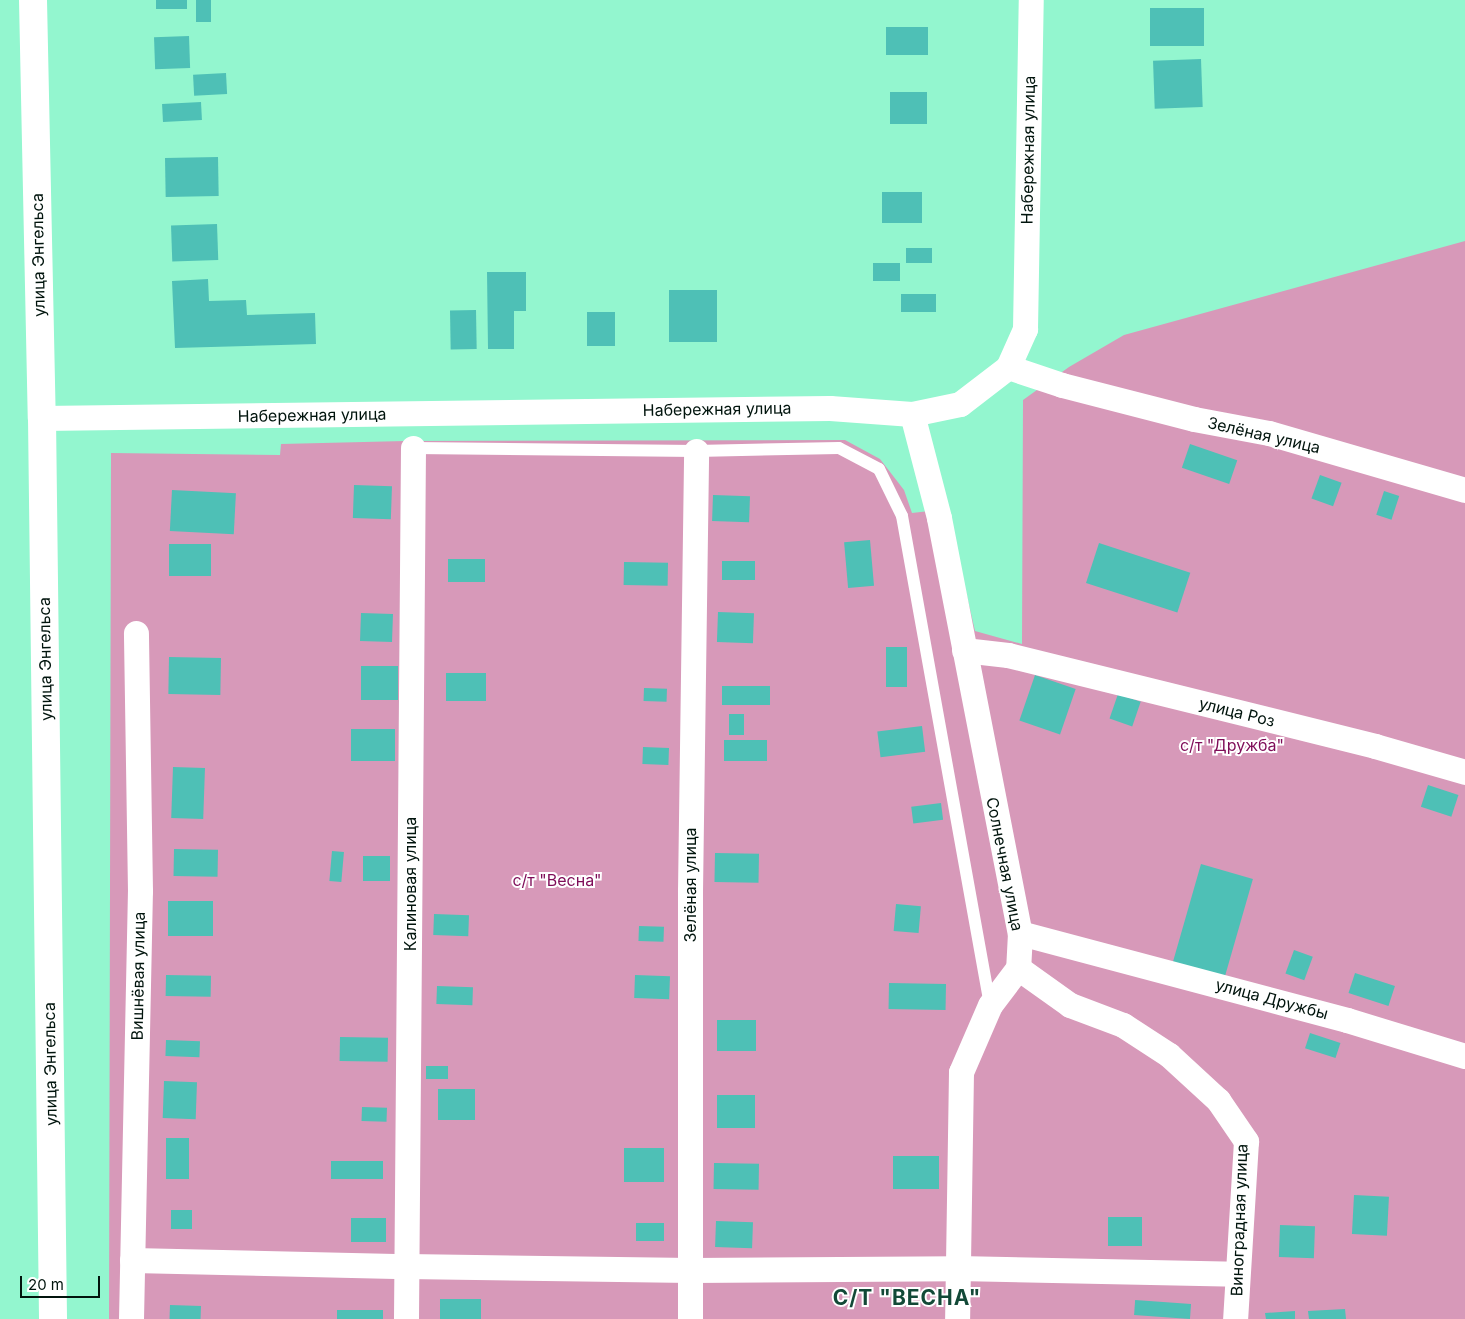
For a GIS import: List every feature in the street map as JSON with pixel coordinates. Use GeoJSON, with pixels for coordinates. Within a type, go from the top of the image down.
{"type":"FeatureCollection","features":[{"type":"Feature","properties":{"kind":"street","name":"улица Энгельса"},"geometry":{"type":"LineString","coordinates":[[33,0],[42,418],[53,1319]]}},
{"type":"Feature","properties":{"kind":"street","name":"Набережная улица"},"geometry":{"type":"LineString","coordinates":[[42,418],[830,408],[912,414],[960,404],[1008,367],[1025,328],[1031,0]]}},
{"type":"Feature","properties":{"kind":"street","name":"Зелёная улица"},"geometry":{"type":"LineString","coordinates":[[1008,367],[1062,385],[1194,420],[1269,433],[1465,490]]}},
{"type":"Feature","properties":{"kind":"street","name":"Солнечная улица"},"geometry":{"type":"LineString","coordinates":[[912,414],[939,518],[1020,933],[1018,968]]}},
{"type":"Feature","properties":{"kind":"street","name":"Калиновая улица"},"geometry":{"type":"LineString","coordinates":[[406,1319],[413,448]]}},
{"type":"Feature","properties":{"kind":"street","name":"Зелёная улица"},"geometry":{"type":"LineString","coordinates":[[690,1319],[690,891],[696,451]]}},
{"type":"Feature","properties":{"kind":"street","name":"Вишнёвая улица"},"geometry":{"type":"LineString","coordinates":[[131,1319],[140,891],[136,633]]}},
{"type":"Feature","properties":{"kind":"street","name":"улица Роз"},"geometry":{"type":"LineString","coordinates":[[964,650],[1008,656],[1375,746],[1465,772]]}},
{"type":"Feature","properties":{"kind":"street","name":"улица Дружбы"},"geometry":{"type":"LineString","coordinates":[[1020,933],[1079,947],[1347,1020],[1465,1056]]}},
{"type":"Feature","properties":{"kind":"street"},"geometry":{"type":"LineString","coordinates":[[957,1319],[961,1072],[990,1005],[1018,968]]}},
{"type":"Feature","properties":{"kind":"street","name":"Виноградная улица"},"geometry":{"type":"LineString","coordinates":[[1018,968],[1070,1004],[1123,1025],[1169,1055],[1218,1100],[1246,1140],[1236,1274],[1236,1319]]}},
{"type":"Feature","properties":{"kind":"street"},"geometry":{"type":"LineString","coordinates":[[132,1260],[691,1270],[957,1268],[1236,1274]]}},
{"type":"Feature","properties":{"kind":"lane"},"geometry":{"type":"LineString","coordinates":[[413,448],[696,451],[839,448],[879,469],[902,516],[990,1005]]}},
{"type":"Feature","properties":{"kind":"green space","name":"с/т \"Весна\""},"geometry":{"type":"Polygon","coordinates":[[[1465,241],[1465,1319],[109,1319],[111,453],[280,455],[281,444],[405,441],[845,440],[880,459],[904,490],[912,513],[947,509],[975,631],[1022,644],[1023,400],[1069,367],[1124,335],[1465,241]]]}},
{"type":"Feature","properties":{"kind":"building"},"geometry":{"type":"Polygon","coordinates":[[[156,0],[187,0],[187,9],[156,9],[156,0]]]}},
{"type":"Feature","properties":{"kind":"building"},"geometry":{"type":"Polygon","coordinates":[[[196,0],[211,0],[211,22],[196,22],[196,0]]]}},
{"type":"Feature","properties":{"kind":"building"},"geometry":{"type":"Polygon","coordinates":[[[1150,8],[1204,8],[1204,46],[1150,46],[1150,8]]]}},
{"type":"Feature","properties":{"kind":"building"},"geometry":{"type":"Polygon","coordinates":[[[886,27],[928,27],[928,55],[886,55],[886,27]]]}},
{"type":"Feature","properties":{"kind":"building"},"geometry":{"type":"Polygon","coordinates":[[[189,36],[190,68],[155,69],[154,37],[189,36]]]}},
{"type":"Feature","properties":{"kind":"building"},"geometry":{"type":"Polygon","coordinates":[[[1201,59],[1203,107],[1155,109],[1153,61],[1201,59]]]}},
{"type":"Feature","properties":{"kind":"building"},"geometry":{"type":"Polygon","coordinates":[[[226,73],[227,94],[194,96],[193,75],[226,73]]]}},
{"type":"Feature","properties":{"kind":"building"},"geometry":{"type":"Polygon","coordinates":[[[890,92],[927,92],[927,124],[890,124],[890,92]]]}},
{"type":"Feature","properties":{"kind":"building"},"geometry":{"type":"Polygon","coordinates":[[[201,102],[202,120],[163,122],[162,104],[201,102]]]}},
{"type":"Feature","properties":{"kind":"building"},"geometry":{"type":"Polygon","coordinates":[[[218,157],[219,196],[166,197],[165,158],[218,157]]]}},
{"type":"Feature","properties":{"kind":"building"},"geometry":{"type":"Polygon","coordinates":[[[882,192],[922,192],[922,223],[882,223],[882,192]]]}},
{"type":"Feature","properties":{"kind":"building"},"geometry":{"type":"Polygon","coordinates":[[[217,224],[218,260],[172,262],[171,226],[217,224]]]}},
{"type":"Feature","properties":{"kind":"building"},"geometry":{"type":"Polygon","coordinates":[[[906,248],[932,248],[932,263],[906,263],[906,248]]]}},
{"type":"Feature","properties":{"kind":"building"},"geometry":{"type":"Polygon","coordinates":[[[873,263],[900,263],[900,281],[873,281],[873,263]]]}},
{"type":"Feature","properties":{"kind":"building"},"geometry":{"type":"Polygon","coordinates":[[[487,272],[526,272],[526,311],[514,311],[514,349],[488,349],[487,272]]]}},
{"type":"Feature","properties":{"kind":"building"},"geometry":{"type":"Polygon","coordinates":[[[208,279],[209,301],[246,300],[247,315],[315,313],[316,344],[175,348],[172,281],[208,279]]]}},
{"type":"Feature","properties":{"kind":"building"},"geometry":{"type":"Polygon","coordinates":[[[669,290],[717,290],[717,342],[669,342],[669,290]]]}},
{"type":"Feature","properties":{"kind":"building"},"geometry":{"type":"Polygon","coordinates":[[[901,294],[936,294],[936,312],[901,312],[901,294]]]}},
{"type":"Feature","properties":{"kind":"building"},"geometry":{"type":"Polygon","coordinates":[[[450,310],[476,310],[477,349],[451,349],[450,310]]]}},
{"type":"Feature","properties":{"kind":"building"},"geometry":{"type":"Polygon","coordinates":[[[587,312],[615,312],[615,346],[587,346],[587,312]]]}},
{"type":"Feature","properties":{"kind":"building"},"geometry":{"type":"Polygon","coordinates":[[[1190,444],[1237,460],[1229,484],[1182,468],[1190,444]]]}},
{"type":"Feature","properties":{"kind":"building"},"geometry":{"type":"Polygon","coordinates":[[[1320,475],[1342,483],[1333,506],[1311,498],[1320,475]]]}},
{"type":"Feature","properties":{"kind":"building"},"geometry":{"type":"Polygon","coordinates":[[[354,485],[392,486],[391,519],[353,518],[354,485]]]}},
{"type":"Feature","properties":{"kind":"building"},"geometry":{"type":"Polygon","coordinates":[[[172,490],[236,493],[234,534],[170,531],[172,490]]]}},
{"type":"Feature","properties":{"kind":"building"},"geometry":{"type":"Polygon","coordinates":[[[1384,491],[1399,496],[1391,520],[1376,515],[1384,491]]]}},
{"type":"Feature","properties":{"kind":"building"},"geometry":{"type":"Polygon","coordinates":[[[713,495],[750,496],[749,522],[712,521],[713,495]]]}},
{"type":"Feature","properties":{"kind":"building"},"geometry":{"type":"Polygon","coordinates":[[[870,540],[874,586],[848,588],[844,542],[870,540]]]}},
{"type":"Feature","properties":{"kind":"building"},"geometry":{"type":"Polygon","coordinates":[[[1099,543],[1190,573],[1177,613],[1086,583],[1099,543]]]}},
{"type":"Feature","properties":{"kind":"building"},"geometry":{"type":"Polygon","coordinates":[[[169,544],[211,544],[211,576],[169,576],[169,544]]]}},
{"type":"Feature","properties":{"kind":"building"},"geometry":{"type":"Polygon","coordinates":[[[448,559],[485,559],[485,582],[448,582],[448,559]]]}},
{"type":"Feature","properties":{"kind":"building"},"geometry":{"type":"Polygon","coordinates":[[[722,561],[755,561],[755,580],[722,580],[722,561]]]}},
{"type":"Feature","properties":{"kind":"building"},"geometry":{"type":"Polygon","coordinates":[[[624,562],[668,563],[668,586],[624,585],[624,562]]]}},
{"type":"Feature","properties":{"kind":"building"},"geometry":{"type":"Polygon","coordinates":[[[718,612],[754,613],[753,643],[717,642],[718,612]]]}},
{"type":"Feature","properties":{"kind":"building"},"geometry":{"type":"Polygon","coordinates":[[[361,613],[393,614],[392,642],[360,641],[361,613]]]}},
{"type":"Feature","properties":{"kind":"building"},"geometry":{"type":"Polygon","coordinates":[[[886,647],[907,647],[907,687],[886,687],[886,647]]]}},
{"type":"Feature","properties":{"kind":"building"},"geometry":{"type":"Polygon","coordinates":[[[169,657],[221,658],[220,695],[168,694],[169,657]]]}},
{"type":"Feature","properties":{"kind":"building"},"geometry":{"type":"Polygon","coordinates":[[[361,666],[398,666],[398,700],[361,700],[361,666]]]}},
{"type":"Feature","properties":{"kind":"building"},"geometry":{"type":"Polygon","coordinates":[[[446,673],[486,673],[486,701],[446,701],[446,673]]]}},
{"type":"Feature","properties":{"kind":"building"},"geometry":{"type":"Polygon","coordinates":[[[1035,675],[1076,689],[1060,734],[1019,720],[1035,675]]]}},
{"type":"Feature","properties":{"kind":"building"},"geometry":{"type":"Polygon","coordinates":[[[722,686],[770,686],[770,705],[722,705],[722,686]]]}},
{"type":"Feature","properties":{"kind":"building"},"geometry":{"type":"Polygon","coordinates":[[[644,688],[667,689],[667,702],[644,701],[644,688]]]}},
{"type":"Feature","properties":{"kind":"building"},"geometry":{"type":"Polygon","coordinates":[[[1118,694],[1141,702],[1132,726],[1110,719],[1118,694]]]}},
{"type":"Feature","properties":{"kind":"building"},"geometry":{"type":"Polygon","coordinates":[[[729,714],[744,714],[744,735],[729,735],[729,714]]]}},
{"type":"Feature","properties":{"kind":"building"},"geometry":{"type":"Polygon","coordinates":[[[922,726],[925,752],[881,757],[877,731],[922,726]]]}},
{"type":"Feature","properties":{"kind":"building"},"geometry":{"type":"Polygon","coordinates":[[[351,729],[395,729],[395,761],[351,761],[351,729]]]}},
{"type":"Feature","properties":{"kind":"building"},"geometry":{"type":"Polygon","coordinates":[[[724,740],[767,740],[767,761],[724,761],[724,740]]]}},
{"type":"Feature","properties":{"kind":"building"},"geometry":{"type":"Polygon","coordinates":[[[643,747],[669,748],[668,765],[642,764],[643,747]]]}},
{"type":"Feature","properties":{"kind":"building"},"geometry":{"type":"Polygon","coordinates":[[[173,767],[205,768],[203,819],[171,818],[173,767]]]}},
{"type":"Feature","properties":{"kind":"building"},"geometry":{"type":"Polygon","coordinates":[[[1428,785],[1458,795],[1451,817],[1421,807],[1428,785]]]}},
{"type":"Feature","properties":{"kind":"building"},"geometry":{"type":"Polygon","coordinates":[[[941,803],[943,820],[913,824],[911,807],[941,803]]]}},
{"type":"Feature","properties":{"kind":"building"},"geometry":{"type":"Polygon","coordinates":[[[174,849],[218,850],[218,877],[174,876],[174,849]]]}},
{"type":"Feature","properties":{"kind":"building"},"geometry":{"type":"Polygon","coordinates":[[[332,851],[344,852],[341,882],[329,881],[332,851]]]}},
{"type":"Feature","properties":{"kind":"building"},"geometry":{"type":"Polygon","coordinates":[[[715,853],[759,854],[758,883],[714,882],[715,853]]]}},
{"type":"Feature","properties":{"kind":"building"},"geometry":{"type":"Polygon","coordinates":[[[363,856],[390,856],[390,881],[363,881],[363,856]]]}},
{"type":"Feature","properties":{"kind":"building"},"geometry":{"type":"Polygon","coordinates":[[[1201,864],[1253,879],[1224,979],[1172,964],[1201,864]]]}},
{"type":"Feature","properties":{"kind":"building"},"geometry":{"type":"Polygon","coordinates":[[[168,901],[213,901],[213,936],[168,936],[168,901]]]}},
{"type":"Feature","properties":{"kind":"building"},"geometry":{"type":"Polygon","coordinates":[[[896,904],[921,906],[919,933],[894,931],[896,904]]]}},
{"type":"Feature","properties":{"kind":"building"},"geometry":{"type":"Polygon","coordinates":[[[434,914],[469,915],[468,936],[433,935],[434,914]]]}},
{"type":"Feature","properties":{"kind":"building"},"geometry":{"type":"Polygon","coordinates":[[[639,926],[664,927],[663,942],[638,941],[639,926]]]}},
{"type":"Feature","properties":{"kind":"building"},"geometry":{"type":"Polygon","coordinates":[[[1294,950],[1313,957],[1304,980],[1285,973],[1294,950]]]}},
{"type":"Feature","properties":{"kind":"building"},"geometry":{"type":"Polygon","coordinates":[[[1355,973],[1395,986],[1388,1006],[1349,993],[1355,973]]]}},
{"type":"Feature","properties":{"kind":"building"},"geometry":{"type":"Polygon","coordinates":[[[166,975],[211,976],[211,997],[166,996],[166,975]]]}},
{"type":"Feature","properties":{"kind":"building"},"geometry":{"type":"Polygon","coordinates":[[[635,975],[670,976],[669,999],[634,998],[635,975]]]}},
{"type":"Feature","properties":{"kind":"building"},"geometry":{"type":"Polygon","coordinates":[[[889,983],[946,984],[946,1010],[889,1009],[889,983]]]}},
{"type":"Feature","properties":{"kind":"building"},"geometry":{"type":"Polygon","coordinates":[[[437,986],[473,987],[472,1005],[436,1004],[437,986]]]}},
{"type":"Feature","properties":{"kind":"building"},"geometry":{"type":"Polygon","coordinates":[[[717,1020],[756,1020],[756,1051],[717,1051],[717,1020]]]}},
{"type":"Feature","properties":{"kind":"building"},"geometry":{"type":"Polygon","coordinates":[[[1310,1033],[1340,1043],[1335,1058],[1305,1048],[1310,1033]]]}},
{"type":"Feature","properties":{"kind":"building"},"geometry":{"type":"Polygon","coordinates":[[[340,1037],[388,1038],[388,1062],[340,1061],[340,1037]]]}},
{"type":"Feature","properties":{"kind":"building"},"geometry":{"type":"Polygon","coordinates":[[[166,1040],[200,1041],[199,1057],[165,1056],[166,1040]]]}},
{"type":"Feature","properties":{"kind":"building"},"geometry":{"type":"Polygon","coordinates":[[[426,1066],[448,1066],[448,1079],[426,1079],[426,1066]]]}},
{"type":"Feature","properties":{"kind":"building"},"geometry":{"type":"Polygon","coordinates":[[[164,1081],[197,1082],[196,1119],[163,1118],[164,1081]]]}},
{"type":"Feature","properties":{"kind":"building"},"geometry":{"type":"Polygon","coordinates":[[[438,1089],[475,1089],[475,1120],[438,1120],[438,1089]]]}},
{"type":"Feature","properties":{"kind":"building"},"geometry":{"type":"Polygon","coordinates":[[[717,1095],[755,1095],[755,1128],[717,1128],[717,1095]]]}},
{"type":"Feature","properties":{"kind":"building"},"geometry":{"type":"Polygon","coordinates":[[[362,1107],[387,1108],[386,1122],[362,1121],[362,1107]]]}},
{"type":"Feature","properties":{"kind":"building"},"geometry":{"type":"Polygon","coordinates":[[[166,1138],[189,1138],[189,1179],[166,1179],[166,1138]]]}},
{"type":"Feature","properties":{"kind":"building"},"geometry":{"type":"Polygon","coordinates":[[[624,1148],[664,1148],[664,1182],[624,1182],[624,1148]]]}},
{"type":"Feature","properties":{"kind":"building"},"geometry":{"type":"Polygon","coordinates":[[[893,1156],[939,1156],[939,1189],[893,1189],[893,1156]]]}},
{"type":"Feature","properties":{"kind":"building"},"geometry":{"type":"Polygon","coordinates":[[[331,1161],[383,1161],[383,1179],[331,1179],[331,1161]]]}},
{"type":"Feature","properties":{"kind":"building"},"geometry":{"type":"Polygon","coordinates":[[[714,1163],[759,1164],[759,1190],[714,1189],[714,1163]]]}},
{"type":"Feature","properties":{"kind":"building"},"geometry":{"type":"Polygon","coordinates":[[[1354,1195],[1389,1197],[1387,1236],[1352,1234],[1354,1195]]]}},
{"type":"Feature","properties":{"kind":"building"},"geometry":{"type":"Polygon","coordinates":[[[171,1210],[192,1210],[192,1229],[171,1229],[171,1210]]]}},
{"type":"Feature","properties":{"kind":"building"},"geometry":{"type":"Polygon","coordinates":[[[1108,1217],[1142,1217],[1142,1246],[1108,1246],[1108,1217]]]}},
{"type":"Feature","properties":{"kind":"building"},"geometry":{"type":"Polygon","coordinates":[[[351,1218],[386,1218],[386,1242],[351,1242],[351,1218]]]}},
{"type":"Feature","properties":{"kind":"building"},"geometry":{"type":"Polygon","coordinates":[[[716,1221],[753,1222],[752,1248],[715,1247],[716,1221]]]}},
{"type":"Feature","properties":{"kind":"building"},"geometry":{"type":"Polygon","coordinates":[[[636,1223],[664,1223],[664,1241],[636,1241],[636,1223]]]}},
{"type":"Feature","properties":{"kind":"building"},"geometry":{"type":"Polygon","coordinates":[[[1280,1225],[1315,1226],[1314,1258],[1279,1257],[1280,1225]]]}},
{"type":"Feature","properties":{"kind":"building"},"geometry":{"type":"Polygon","coordinates":[[[440,1299],[481,1299],[481,1319],[440,1319],[440,1299]]]}},
{"type":"Feature","properties":{"kind":"building"},"geometry":{"type":"Polygon","coordinates":[[[1135,1300],[1191,1304],[1190,1319],[1134,1315],[1135,1300]]]}},
{"type":"Feature","properties":{"kind":"building"},"geometry":{"type":"Polygon","coordinates":[[[170,1305],[201,1306],[201,1319],[170,1319],[170,1305]]]}},
{"type":"Feature","properties":{"kind":"building"},"geometry":{"type":"Polygon","coordinates":[[[1345,1309],[1346,1319],[1309,1319],[1308,1311],[1345,1309]]]}},
{"type":"Feature","properties":{"kind":"building"},"geometry":{"type":"Polygon","coordinates":[[[337,1310],[383,1310],[383,1319],[337,1319],[337,1310]]]}},
{"type":"Feature","properties":{"kind":"building"},"geometry":{"type":"Polygon","coordinates":[[[1295,1311],[1295,1319],[1266,1319],[1265,1313],[1295,1311]]]}},
{"type":"Feature","properties":{"kind":"district","name":"С/Т \"ВЕСНА\""},"geometry":{"type":"Point","coordinates":[907,1298]}},
{"type":"Feature","properties":{"kind":"park label","name":"с/т \"Дружба\""},"geometry":{"type":"Point","coordinates":[1232,745]}}]}
